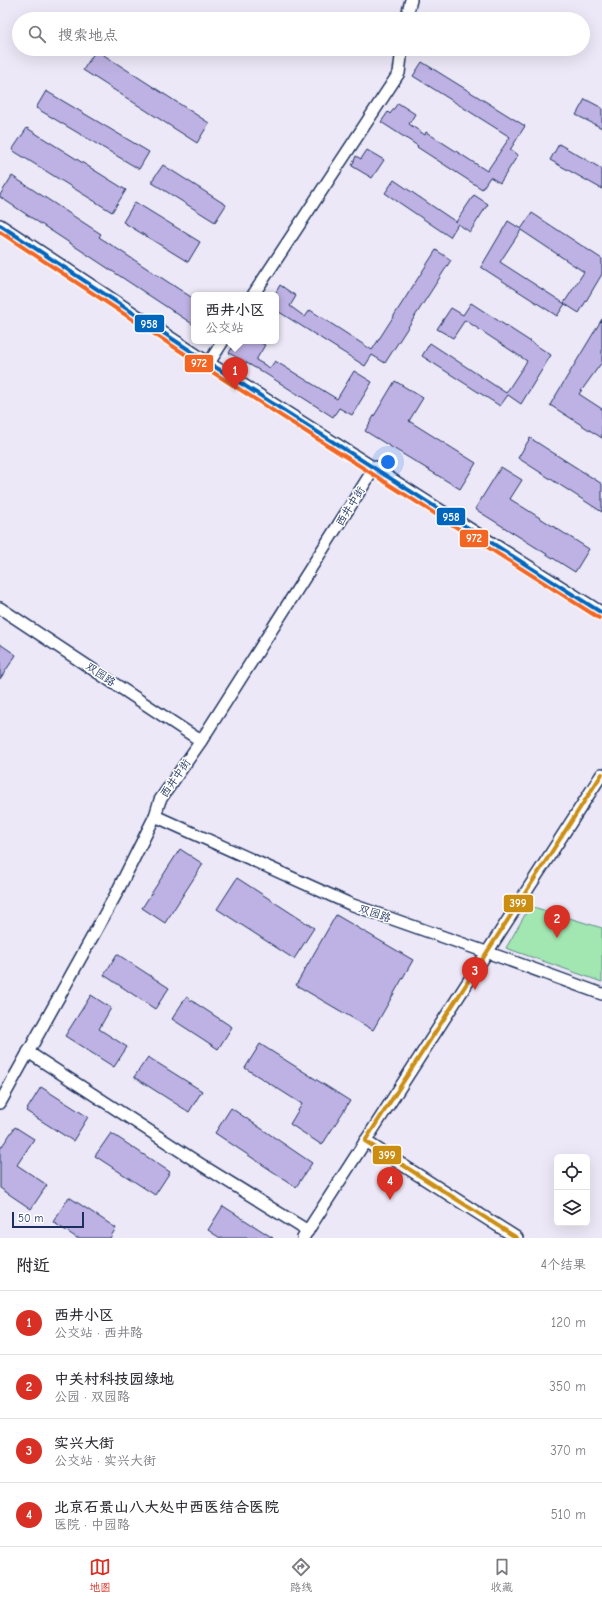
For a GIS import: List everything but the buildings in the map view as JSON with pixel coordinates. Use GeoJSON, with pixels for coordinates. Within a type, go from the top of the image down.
{"type":"FeatureCollection","features":[{"type":"Feature","properties":{"kind":"street"},"geometry":{"type":"LineString","coordinates":[[408,12],[411,0]]}},
{"type":"Feature","properties":{"kind":"street"},"geometry":{"type":"LineString","coordinates":[[256,292],[399,73],[401,56]]}},
{"type":"Feature","properties":{"kind":"street"},"geometry":{"type":"LineString","coordinates":[[0,225],[209,363],[602,613]]}},
{"type":"Feature","properties":{"kind":"street"},"geometry":{"type":"LineString","coordinates":[[209,363],[221,344]]}},
{"type":"Feature","properties":{"kind":"street","name":"西井中街"},"geometry":{"type":"LineString","coordinates":[[0,1103],[115,896],[155,816],[160,800],[201,741],[375,468]]}},
{"type":"Feature","properties":{"kind":"street","name":"双园路"},"geometry":{"type":"LineString","coordinates":[[0,608],[201,741]]}},
{"type":"Feature","properties":{"kind":"street"},"geometry":{"type":"LineString","coordinates":[[28,1052],[305,1234],[602,774]]}},
{"type":"Feature","properties":{"kind":"street","name":"双园路"},"geometry":{"type":"LineString","coordinates":[[155,816],[350,904],[602,994]]}},
{"type":"Feature","properties":{"kind":"street"},"geometry":{"type":"LineString","coordinates":[[365,1141],[516,1238]]}},
{"type":"Feature","properties":{"kind":"green space"},"geometry":{"type":"Polygon","coordinates":[[[530,906],[602,928],[602,982],[506,948],[530,906]]]}},
{"type":"Feature","properties":{"kind":"transit line","name":"958"},"geometry":{"type":"LineString","coordinates":[[0,225],[209,363],[602,613]]}},
{"type":"Feature","properties":{"kind":"transit line","name":"972"},"geometry":{"type":"LineString","coordinates":[[0,232],[206,368],[599,618]]}},
{"type":"Feature","properties":{"kind":"transit line","name":"399"},"geometry":{"type":"LineString","coordinates":[[517,1238],[365,1141],[602,774]]}},
{"type":"Feature","properties":{"kind":"place","name":"西井小区"},"geometry":{"type":"Point","coordinates":[235,390]}},
{"type":"Feature","properties":{"kind":"place","name":"中关村科技园绿地"},"geometry":{"type":"Point","coordinates":[557,938]}},
{"type":"Feature","properties":{"kind":"place","name":"实兴大街"},"geometry":{"type":"Point","coordinates":[475,990]}},
{"type":"Feature","properties":{"kind":"place","name":"北京石景山八大处中西医结合医院"},"geometry":{"type":"Point","coordinates":[390,1200]}}]}
